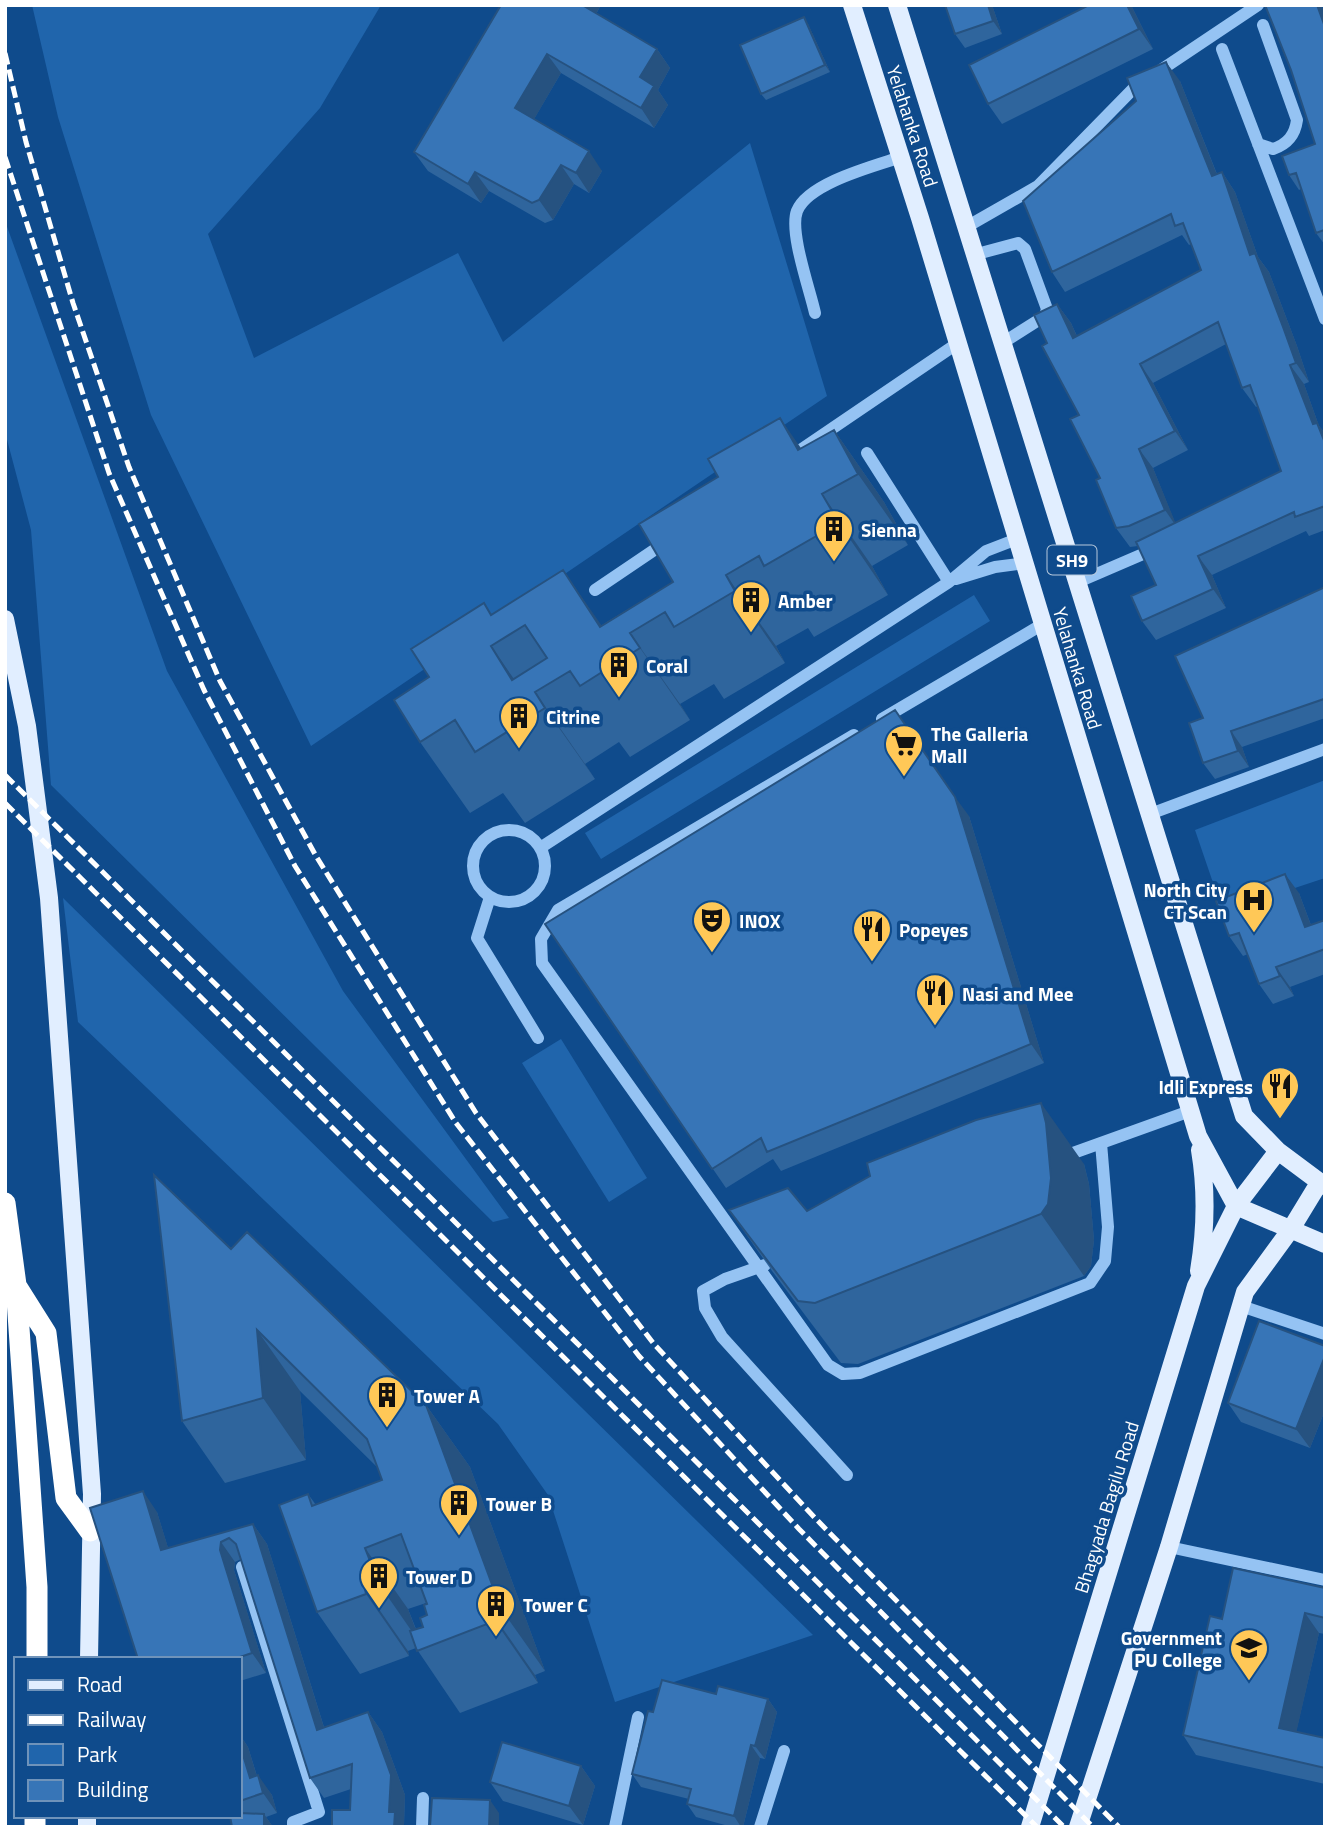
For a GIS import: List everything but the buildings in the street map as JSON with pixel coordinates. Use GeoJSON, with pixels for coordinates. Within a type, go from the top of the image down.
{"type":"FeatureCollection","features":[{"type":"Feature","properties":{"kind":"highway"},"geometry":{"type":"LineString","coordinates":[[5,1203],[16,1285],[37,1587],[37,1657]]}},
{"type":"Feature","properties":{"kind":"highway"},"geometry":{"type":"LineString","coordinates":[[16,1285],[46,1333],[66,1498],[90,1531]]}},
{"type":"Feature","properties":{"kind":"main road","name":"Yelahanka Road"},"geometry":{"type":"LineString","coordinates":[[852,5],[958,343],[1190,1111],[1198,1136],[1236,1206]]}},
{"type":"Feature","properties":{"kind":"main road","name":"Yelahanka Road"},"geometry":{"type":"LineString","coordinates":[[897,5],[1244,1115],[1278,1151],[1322,1185]]}},
{"type":"Feature","properties":{"kind":"main road"},"geometry":{"type":"LineString","coordinates":[[5,620],[27,726],[49,898],[92,1494],[89,1657]]}},
{"type":"Feature","properties":{"kind":"main road"},"geometry":{"type":"LineString","coordinates":[[1196,1286],[1207,1226],[1205,1181],[1198,1136]]}},
{"type":"Feature","properties":{"kind":"main road","name":"Bhagyada Bagilu Road"},"geometry":{"type":"LineString","coordinates":[[1030,1827],[1196,1286],[1236,1206],[1278,1151]]}},
{"type":"Feature","properties":{"kind":"main road"},"geometry":{"type":"LineString","coordinates":[[1078,1827],[1169,1547],[1245,1292],[1322,1185]]}},
{"type":"Feature","properties":{"kind":"main road"},"geometry":{"type":"LineString","coordinates":[[1236,1206],[1325,1244]]}},
{"type":"Feature","properties":{"kind":"street"},"geometry":{"type":"LineString","coordinates":[[968,226],[1038,186],[1134,88],[1258,5]]}},
{"type":"Feature","properties":{"kind":"street"},"geometry":{"type":"LineString","coordinates":[[1258,144],[1273,149],[1287,143],[1296,131],[1297,120],[1263,25]]}},
{"type":"Feature","properties":{"kind":"street"},"geometry":{"type":"LineString","coordinates":[[1222,49],[1325,319]]}},
{"type":"Feature","properties":{"kind":"street"},"geometry":{"type":"LineString","coordinates":[[815,313],[798,240],[796,213],[807,196],[901,157]]}},
{"type":"Feature","properties":{"kind":"street"},"geometry":{"type":"LineString","coordinates":[[977,254],[1018,243],[1025,249],[1047,309],[1045,316],[1004,342]]}},
{"type":"Feature","properties":{"kind":"street"},"geometry":{"type":"LineString","coordinates":[[785,461],[958,343]]}},
{"type":"Feature","properties":{"kind":"street"},"geometry":{"type":"LineString","coordinates":[[867,453],[949,582]]}},
{"type":"Feature","properties":{"kind":"street"},"geometry":{"type":"LineString","coordinates":[[595,590],[673,537]]}},
{"type":"Feature","properties":{"kind":"street"},"geometry":{"type":"LineString","coordinates":[[540,848],[949,582],[986,551],[1017,539]]}},
{"type":"Feature","properties":{"kind":"street"},"geometry":{"type":"LineString","coordinates":[[1079,582],[1173,541]]}},
{"type":"Feature","properties":{"kind":"street"},"geometry":{"type":"LineString","coordinates":[[949,582],[995,567],[1025,563]]}},
{"type":"Feature","properties":{"kind":"street"},"geometry":{"type":"LineString","coordinates":[[1043,624],[558,911],[541,939],[542,963],[828,1365],[843,1374],[860,1373],[1090,1283],[1105,1261],[1108,1227],[1101,1143]]}},
{"type":"Feature","properties":{"kind":"street"},"geometry":{"type":"LineString","coordinates":[[1150,814],[1325,749]]}},
{"type":"Feature","properties":{"kind":"street"},"geometry":{"type":"LineString","coordinates":[[511,831],[532,839],[540,848],[545,871],[534,892],[512,902],[489,897],[475,878],[475,855],[480,845],[499,832],[511,831]]}},
{"type":"Feature","properties":{"kind":"street"},"geometry":{"type":"LineString","coordinates":[[489,897],[477,938],[538,1038]]}},
{"type":"Feature","properties":{"kind":"street"},"geometry":{"type":"LineString","coordinates":[[1051,1161],[1190,1111]]}},
{"type":"Feature","properties":{"kind":"street"},"geometry":{"type":"LineString","coordinates":[[784,1258],[724,1279],[703,1291],[705,1308],[722,1337],[846,1475]]}},
{"type":"Feature","properties":{"kind":"street"},"geometry":{"type":"LineString","coordinates":[[1241,1306],[1325,1334]]}},
{"type":"Feature","properties":{"kind":"street"},"geometry":{"type":"LineString","coordinates":[[1169,1547],[1325,1580]]}},
{"type":"Feature","properties":{"kind":"street"},"geometry":{"type":"LineString","coordinates":[[242,1567],[319,1812],[293,1824]]}},
{"type":"Feature","properties":{"kind":"street"},"geometry":{"type":"LineString","coordinates":[[615,1827],[639,1717]]}},
{"type":"Feature","properties":{"kind":"street"},"geometry":{"type":"LineString","coordinates":[[760,1827],[784,1751]]}},
{"type":"Feature","properties":{"kind":"street"},"geometry":{"type":"LineString","coordinates":[[422,1827],[423,1798]]}},
{"type":"Feature","properties":{"kind":"green space"},"geometry":{"type":"Polygon","coordinates":[[[32,5],[381,5],[320,108],[208,234],[254,358],[458,253],[503,342],[750,143],[827,396],[311,746],[151,415],[58,117],[32,5]]]}},
{"type":"Feature","properties":{"kind":"green space"},"geometry":{"type":"Polygon","coordinates":[[[5,221],[167,671],[343,991],[509,1218],[493,1222],[51,785],[31,530],[5,432],[5,221]]]}},
{"type":"Feature","properties":{"kind":"green space"},"geometry":{"type":"Polygon","coordinates":[[[974,595],[990,621],[601,859],[585,833],[974,595]]]}},
{"type":"Feature","properties":{"kind":"green space"},"geometry":{"type":"Polygon","coordinates":[[[1325,780],[1325,878],[1223,912],[1195,830],[1325,780]]]}},
{"type":"Feature","properties":{"kind":"green space"},"geometry":{"type":"Polygon","coordinates":[[[63,898],[813,1635],[615,1702],[548,1495],[498,1424],[78,1022],[63,898]]]}},
{"type":"Feature","properties":{"kind":"green space"},"geometry":{"type":"Polygon","coordinates":[[[561,1039],[647,1178],[609,1202],[522,1063],[561,1039]]]}},
{"type":"Feature","properties":{"kind":"railway"},"geometry":{"type":"LineString","coordinates":[[5,53],[26,142],[73,303],[129,467],[220,681],[316,856],[476,1113],[654,1344],[815,1518],[1119,1827]]}},
{"type":"Feature","properties":{"kind":"railway"},"geometry":{"type":"LineString","coordinates":[[5,157],[109,473],[204,690],[295,866],[456,1123],[639,1356],[799,1529],[1093,1827]]}},
{"type":"Feature","properties":{"kind":"railway"},"geometry":{"type":"LineString","coordinates":[[5,775],[1064,1827]]}},
{"type":"Feature","properties":{"kind":"railway"},"geometry":{"type":"LineString","coordinates":[[5,803],[1037,1827]]}},
{"type":"Feature","properties":{"kind":"place","name":"Sienna"},"geometry":{"type":"Point","coordinates":[834,563]}},
{"type":"Feature","properties":{"kind":"place","name":"Amber"},"geometry":{"type":"Point","coordinates":[751,634]}},
{"type":"Feature","properties":{"kind":"place","name":"Coral"},"geometry":{"type":"Point","coordinates":[619,699]}},
{"type":"Feature","properties":{"kind":"place","name":"Citrine"},"geometry":{"type":"Point","coordinates":[519,750]}},
{"type":"Feature","properties":{"kind":"place","name":"The Galleria Mall"},"geometry":{"type":"Point","coordinates":[904,778]}},
{"type":"Feature","properties":{"kind":"place","name":"North City CT Scan"},"geometry":{"type":"Point","coordinates":[1254,934]}},
{"type":"Feature","properties":{"kind":"place","name":"INOX"},"geometry":{"type":"Point","coordinates":[712,954]}},
{"type":"Feature","properties":{"kind":"place","name":"Popeyes"},"geometry":{"type":"Point","coordinates":[872,963]}},
{"type":"Feature","properties":{"kind":"place","name":"Nasi and Mee"},"geometry":{"type":"Point","coordinates":[935,1027]}},
{"type":"Feature","properties":{"kind":"place","name":"Idli Express"},"geometry":{"type":"Point","coordinates":[1280,1120]}},
{"type":"Feature","properties":{"kind":"place","name":"Tower A"},"geometry":{"type":"Point","coordinates":[387,1429]}},
{"type":"Feature","properties":{"kind":"place","name":"Tower B"},"geometry":{"type":"Point","coordinates":[459,1537]}},
{"type":"Feature","properties":{"kind":"place","name":"Tower D"},"geometry":{"type":"Point","coordinates":[379,1610]}},
{"type":"Feature","properties":{"kind":"place","name":"Tower C"},"geometry":{"type":"Point","coordinates":[496,1638]}},
{"type":"Feature","properties":{"kind":"place","name":"Government PU College"},"geometry":{"type":"Point","coordinates":[1249,1682]}}]}
